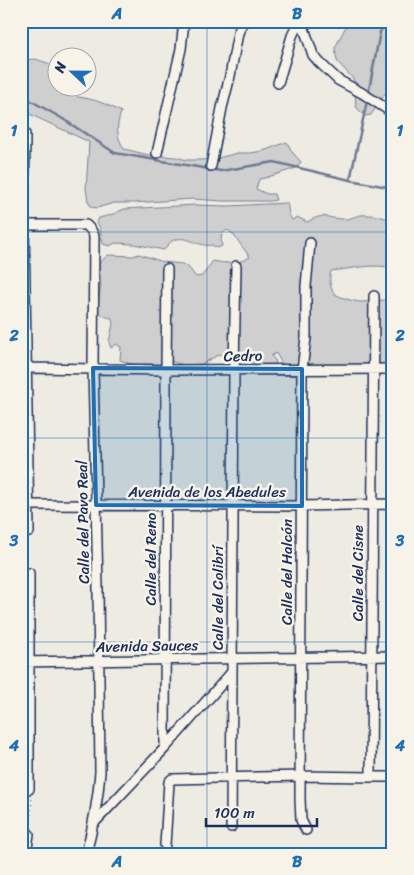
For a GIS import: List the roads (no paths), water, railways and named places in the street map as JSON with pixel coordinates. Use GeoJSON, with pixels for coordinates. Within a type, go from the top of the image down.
{"type":"FeatureCollection","features":[{"type":"Feature","properties":{"kind":"street"},"geometry":{"type":"LineString","coordinates":[[157,153],[181,49],[184,21]]}},
{"type":"Feature","properties":{"kind":"street"},"geometry":{"type":"LineString","coordinates":[[211,166],[238,33],[243,21]]}},
{"type":"Feature","properties":{"kind":"street"},"geometry":{"type":"LineString","coordinates":[[278,83],[292,36],[300,21]]}},
{"type":"Feature","properties":{"kind":"street"},"geometry":{"type":"LineString","coordinates":[[300,21],[313,55],[319,62],[338,80],[393,113]]}},
{"type":"Feature","properties":{"kind":"street"},"geometry":{"type":"LineString","coordinates":[[25,134],[22,225],[23,362],[26,454],[25,505],[28,532]]}},
{"type":"Feature","properties":{"kind":"street"},"geometry":{"type":"LineString","coordinates":[[393,144],[393,158]]}},
{"type":"Feature","properties":{"kind":"street","name":"Calle del Pavo Real"},"geometry":{"type":"LineString","coordinates":[[22,225],[86,225],[94,236],[93,368],[100,772],[93,825],[86,854]]}},
{"type":"Feature","properties":{"kind":"street","name":"Calle del Halcón"},"geometry":{"type":"LineString","coordinates":[[306,830],[301,820],[300,800],[302,369],[306,338],[306,286],[310,243]]}},
{"type":"Feature","properties":{"kind":"street","name":"Calle del Colibrí"},"geometry":{"type":"LineString","coordinates":[[230,827],[236,266]]}},
{"type":"Feature","properties":{"kind":"street","name":"Calle del Reno"},"geometry":{"type":"LineString","coordinates":[[164,748],[167,269]]}},
{"type":"Feature","properties":{"kind":"street","name":"Calle del Cisne"},"geometry":{"type":"LineString","coordinates":[[371,777],[374,296]]}},
{"type":"Feature","properties":{"kind":"street","name":"Cedro"},"geometry":{"type":"LineString","coordinates":[[23,362],[31,368],[166,370],[393,368]]}},
{"type":"Feature","properties":{"kind":"street","name":"Avenida de los Abedules"},"geometry":{"type":"LineString","coordinates":[[25,505],[302,506],[393,504]]}},
{"type":"Feature","properties":{"kind":"street"},"geometry":{"type":"LineString","coordinates":[[29,573],[25,662],[29,789]]}},
{"type":"Feature","properties":{"kind":"street","name":"Avenida Sauces"},"geometry":{"type":"LineString","coordinates":[[25,662],[393,656]]}},
{"type":"Feature","properties":{"kind":"street"},"geometry":{"type":"LineString","coordinates":[[93,825],[232,672]]}},
{"type":"Feature","properties":{"kind":"street"},"geometry":{"type":"LineString","coordinates":[[165,845],[170,780],[300,776],[393,776]]}},
{"type":"Feature","properties":{"kind":"street"},"geometry":{"type":"LineString","coordinates":[[26,854],[29,834]]}},
{"type":"Feature","properties":{"kind":"waterway"},"geometry":{"type":"LineString","coordinates":[[368,95],[380,32],[385,21]]}},
{"type":"Feature","properties":{"kind":"waterway"},"geometry":{"type":"LineString","coordinates":[[21,95],[63,119],[115,153],[221,171],[274,162],[393,188]]}},
{"type":"Feature","properties":{"kind":"waterway"},"geometry":{"type":"LineString","coordinates":[[350,180],[367,101]]}}]}
